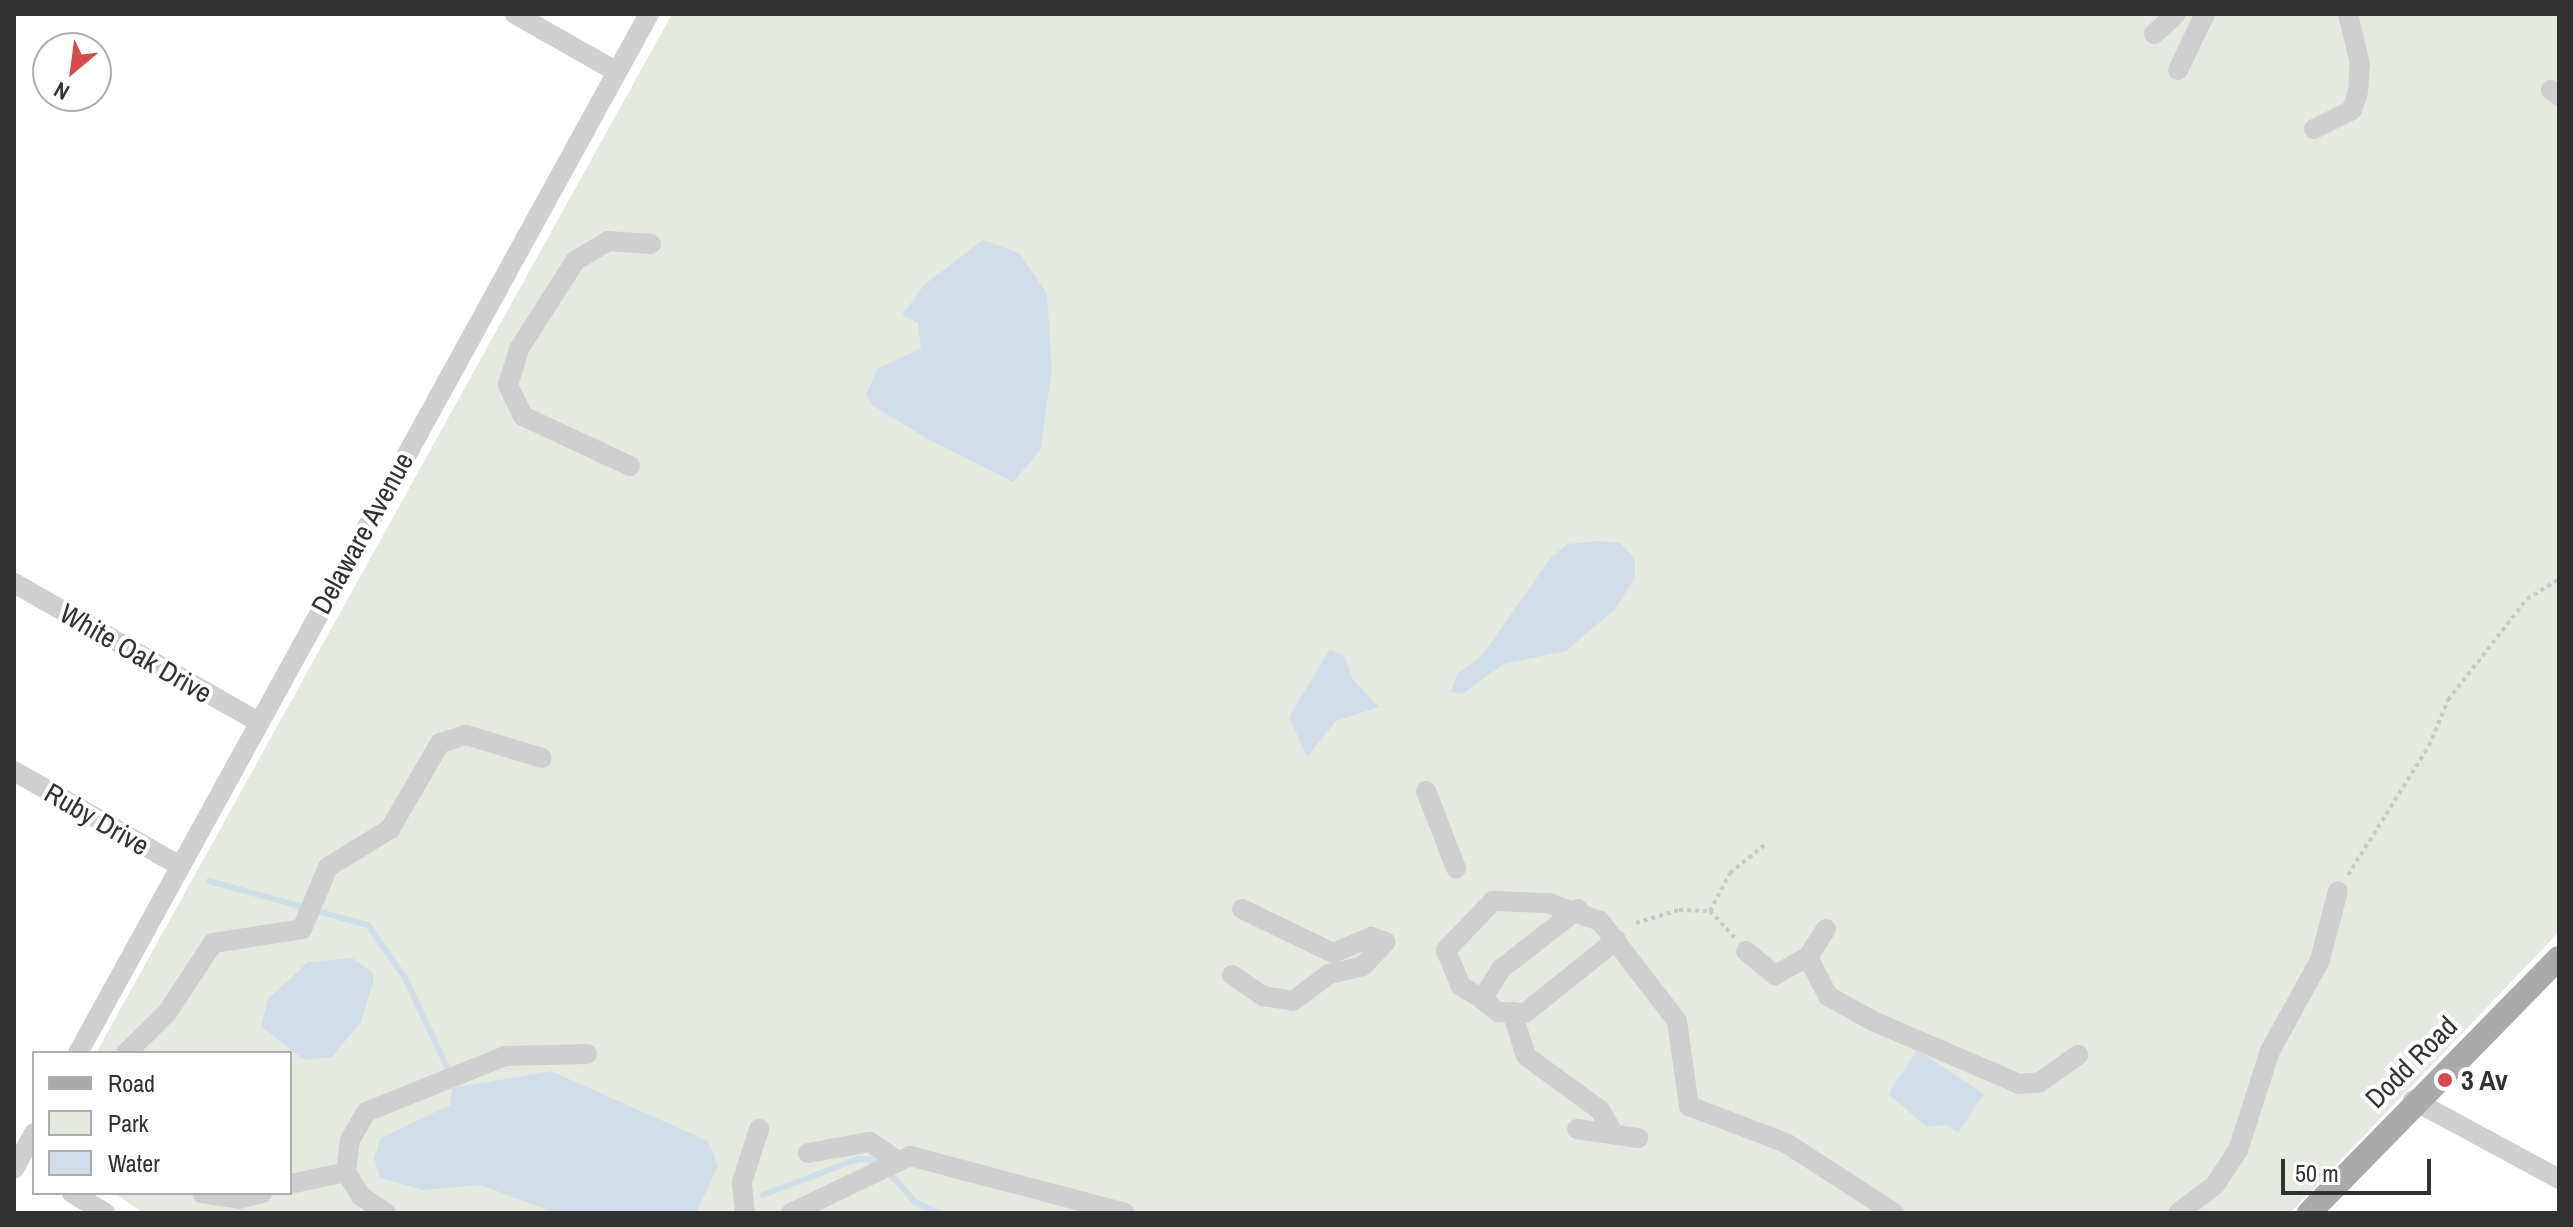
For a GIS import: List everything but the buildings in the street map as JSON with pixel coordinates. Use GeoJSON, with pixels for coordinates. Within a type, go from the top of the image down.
{"type":"FeatureCollection","features":[{"type":"Feature","properties":{"kind":"main road","name":"Dodd Road"},"geometry":{"type":"LineString","coordinates":[[2309,1213],[2413,1100],[2559,958]]}},
{"type":"Feature","properties":{"kind":"street"},"geometry":{"type":"LineString","coordinates":[[515,14],[617,72]]}},
{"type":"Feature","properties":{"kind":"street","name":"Delaware Avenue"},"geometry":{"type":"LineString","coordinates":[[79,1051],[649,14]]}},
{"type":"Feature","properties":{"kind":"street"},"geometry":{"type":"LineString","coordinates":[[2154,34],[2176,14]]}},
{"type":"Feature","properties":{"kind":"street"},"geometry":{"type":"LineString","coordinates":[[2178,70],[2205,14]]}},
{"type":"Feature","properties":{"kind":"street"},"geometry":{"type":"LineString","coordinates":[[2314,129],[2352,110],[2358,91],[2360,64],[2348,14]]}},
{"type":"Feature","properties":{"kind":"street"},"geometry":{"type":"LineString","coordinates":[[630,466],[523,416],[508,385],[519,349],[575,261],[608,241],[651,244]]}},
{"type":"Feature","properties":{"kind":"street","name":"White Oak Drive"},"geometry":{"type":"LineString","coordinates":[[14,583],[259,722]]}},
{"type":"Feature","properties":{"kind":"street"},"geometry":{"type":"LineString","coordinates":[[128,1051],[167,1013],[213,943],[229,935],[283,937],[306,923],[328,867],[390,829],[429,754],[450,736],[542,758]]}},
{"type":"Feature","properties":{"kind":"street","name":"Ruby Drive"},"geometry":{"type":"LineString","coordinates":[[14,771],[180,866]]}},
{"type":"Feature","properties":{"kind":"street"},"geometry":{"type":"LineString","coordinates":[[1426,791],[1456,868]]}},
{"type":"Feature","properties":{"kind":"street"},"geometry":{"type":"LineString","coordinates":[[2178,1213],[2215,1185],[2238,1150],[2270,1051],[2320,960],[2338,891]]}},
{"type":"Feature","properties":{"kind":"street"},"geometry":{"type":"LineString","coordinates":[[1616,940],[1525,1013],[1498,1012],[1461,986],[1446,950],[1493,901],[1578,909],[1616,940],[1677,1021],[1689,1106],[1786,1143],[1882,1210]]}},
{"type":"Feature","properties":{"kind":"street"},"geometry":{"type":"LineString","coordinates":[[1242,909],[1333,953],[1345,952]]}},
{"type":"Feature","properties":{"kind":"street"},"geometry":{"type":"LineString","coordinates":[[1482,999],[1501,969],[1578,909]]}},
{"type":"Feature","properties":{"kind":"street"},"geometry":{"type":"LineString","coordinates":[[1746,951],[1775,975],[1808,957],[1826,929]]}},
{"type":"Feature","properties":{"kind":"street"},"geometry":{"type":"LineString","coordinates":[[1232,975],[1284,1001],[1310,994],[1345,952],[1371,937],[1385,942],[1363,966],[1329,974]]}},
{"type":"Feature","properties":{"kind":"street"},"geometry":{"type":"LineString","coordinates":[[1808,957],[1828,996],[2019,1084],[2040,1082],[2078,1055]]}},
{"type":"Feature","properties":{"kind":"street"},"geometry":{"type":"LineString","coordinates":[[1512,1012],[1526,1056],[1600,1110],[1611,1129]]}},
{"type":"Feature","properties":{"kind":"street"},"geometry":{"type":"LineString","coordinates":[[386,1213],[361,1196],[346,1172],[350,1140],[366,1112],[464,1070],[523,1053],[587,1054]]}},
{"type":"Feature","properties":{"kind":"street"},"geometry":{"type":"LineString","coordinates":[[2413,1100],[2559,1179]]}},
{"type":"Feature","properties":{"kind":"street"},"geometry":{"type":"LineString","coordinates":[[745,1213],[742,1182],[759,1129]]}},
{"type":"Feature","properties":{"kind":"street"},"geometry":{"type":"LineString","coordinates":[[1577,1129],[1611,1129],[1638,1138]]}},
{"type":"Feature","properties":{"kind":"street"},"geometry":{"type":"LineString","coordinates":[[808,1153],[870,1142],[897,1160]]}},
{"type":"Feature","properties":{"kind":"street"},"geometry":{"type":"LineString","coordinates":[[14,1169],[24,1143]]}},
{"type":"Feature","properties":{"kind":"street"},"geometry":{"type":"LineString","coordinates":[[24,1143],[32,1165]]}},
{"type":"Feature","properties":{"kind":"street"},"geometry":{"type":"LineString","coordinates":[[791,1213],[876,1176],[897,1160],[910,1156],[1125,1213]]}},
{"type":"Feature","properties":{"kind":"street"},"geometry":{"type":"LineString","coordinates":[[292,1184],[346,1172]]}},
{"type":"Feature","properties":{"kind":"street"},"geometry":{"type":"LineString","coordinates":[[75,1195],[105,1213]]}},
{"type":"Feature","properties":{"kind":"street"},"geometry":{"type":"LineString","coordinates":[[214,1195],[238,1199],[254,1195]]}},
{"type":"Feature","properties":{"kind":"path"},"geometry":{"type":"LineString","coordinates":[[2338,891],[2429,746],[2448,700],[2527,599],[2559,579]]}},
{"type":"Feature","properties":{"kind":"path"},"geometry":{"type":"LineString","coordinates":[[1710,911],[1730,873],[1766,844]]}},
{"type":"Feature","properties":{"kind":"path"},"geometry":{"type":"LineString","coordinates":[[1636,923],[1679,910],[1710,911],[1746,951]]}},
{"type":"Feature","properties":{"kind":"green space"},"geometry":{"type":"Polygon","coordinates":[[[672,14],[2559,14],[2559,932],[2290,1213],[143,1213],[118,1195],[292,1195],[292,1051],[97,1051],[672,14]]]}},
{"type":"Feature","properties":{"kind":"water"},"geometry":{"type":"Polygon","coordinates":[[[983,240],[1019,253],[1047,293],[1052,370],[1040,451],[1013,482],[926,438],[872,405],[866,395],[877,369],[921,348],[918,323],[902,315],[924,285],[983,240]]]}},
{"type":"Feature","properties":{"kind":"water"},"geometry":{"type":"Polygon","coordinates":[[[1597,541],[1620,543],[1635,559],[1635,578],[1615,609],[1566,651],[1504,664],[1462,694],[1451,692],[1457,674],[1481,657],[1552,556],[1568,544],[1597,541]]]}},
{"type":"Feature","properties":{"kind":"water"},"geometry":{"type":"Polygon","coordinates":[[[1330,649],[1344,656],[1353,680],[1379,707],[1336,721],[1307,757],[1289,717],[1330,649]]]}},
{"type":"Feature","properties":{"kind":"water"},"geometry":{"type":"Polygon","coordinates":[[[352,958],[373,973],[373,982],[361,1022],[332,1057],[304,1060],[261,1026],[268,999],[308,962],[352,958]]]}},
{"type":"Feature","properties":{"kind":"water"},"geometry":{"type":"Polygon","coordinates":[[[1917,1050],[1984,1094],[1958,1133],[1947,1125],[1927,1127],[1888,1094],[1917,1050]]]}},
{"type":"Feature","properties":{"kind":"water"},"geometry":{"type":"Polygon","coordinates":[[[551,1071],[708,1141],[718,1166],[696,1213],[555,1213],[481,1185],[423,1190],[380,1178],[374,1158],[381,1138],[450,1105],[452,1088],[551,1071]]]}},
{"type":"Feature","properties":{"kind":"waterway"},"geometry":{"type":"LineString","coordinates":[[209,881],[368,925],[405,978],[450,1073]]}},
{"type":"Feature","properties":{"kind":"waterway"},"geometry":{"type":"LineString","coordinates":[[763,1195],[858,1159],[878,1160],[915,1202],[938,1213]]}},
{"type":"Feature","properties":{"kind":"place","name":"3 Av"},"geometry":{"type":"Point","coordinates":[2445,1080]}}]}
